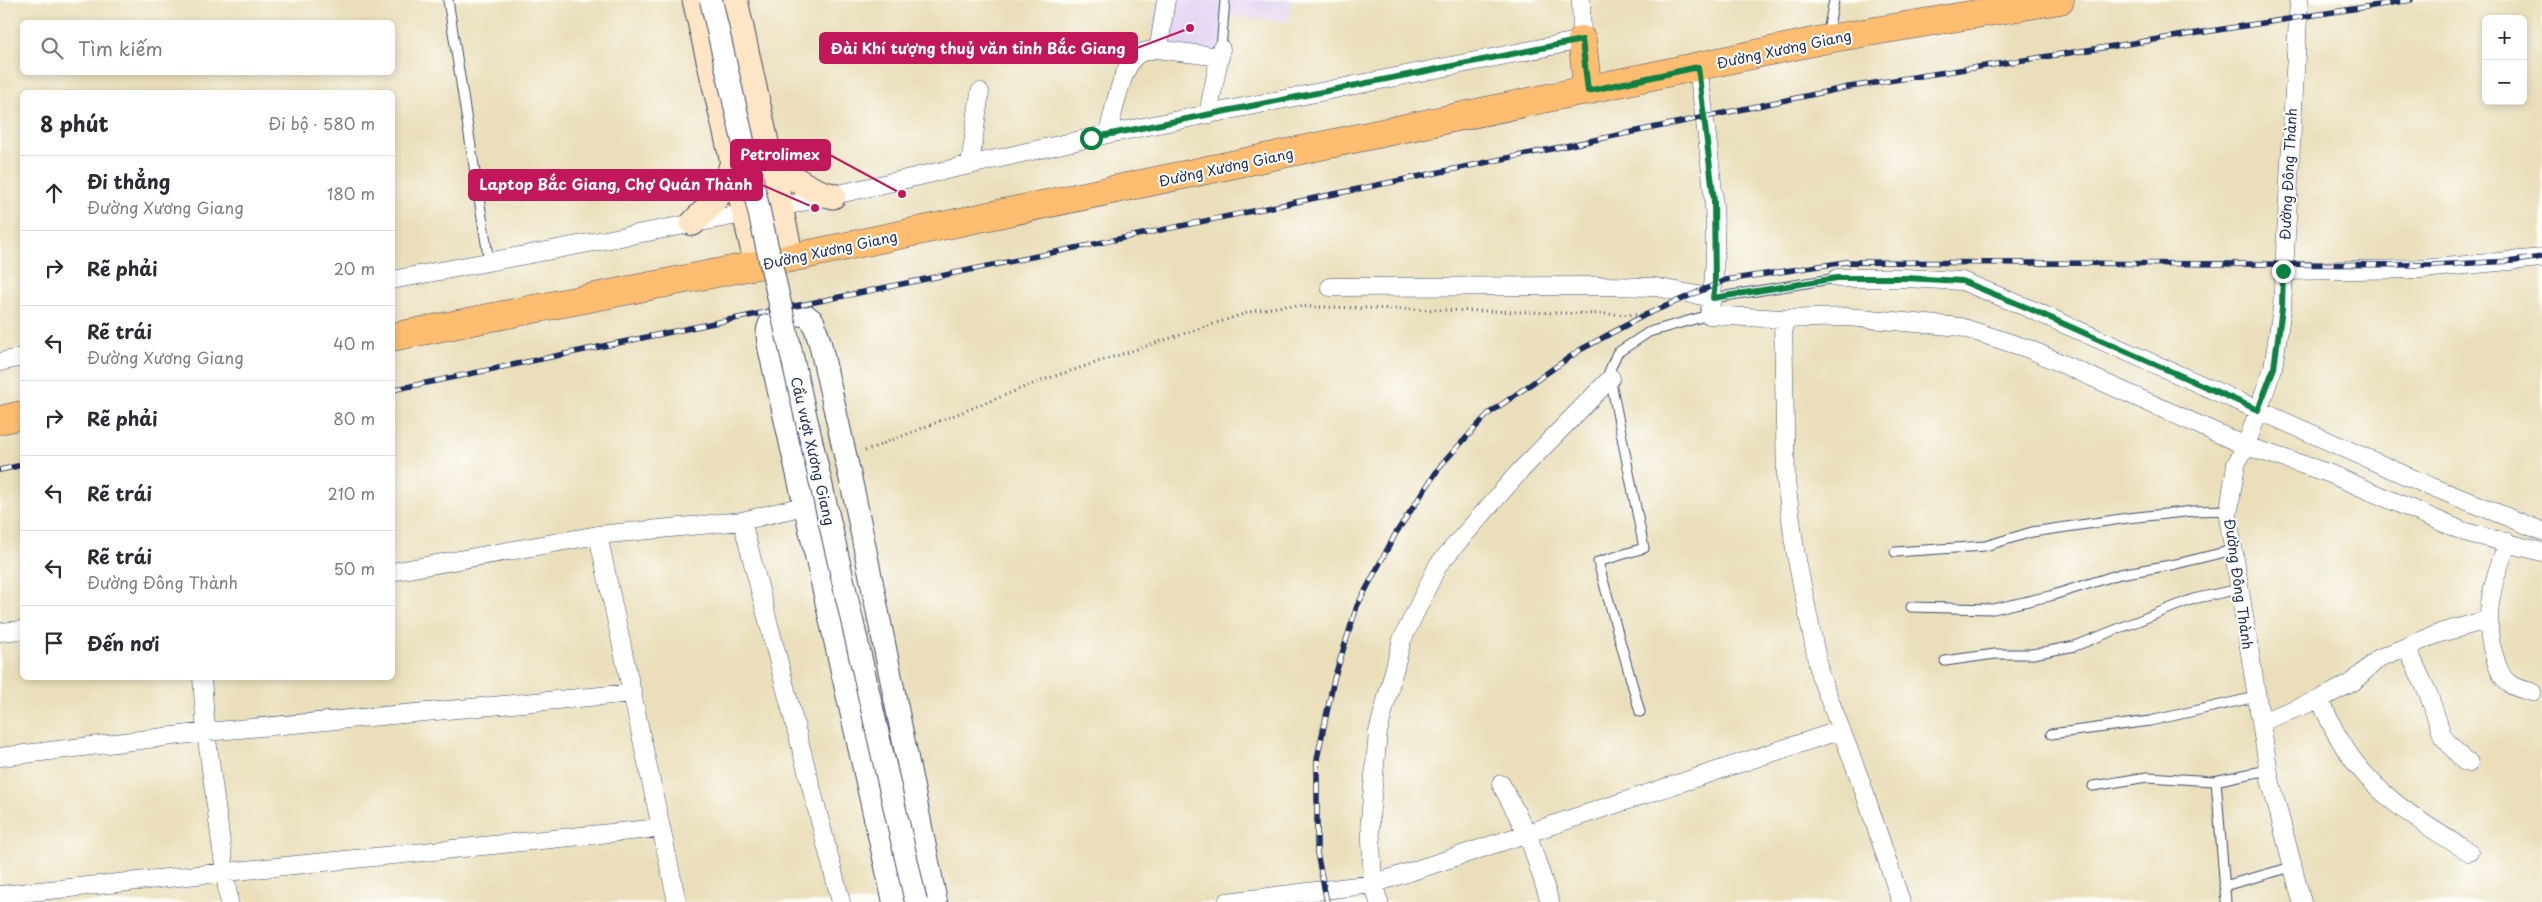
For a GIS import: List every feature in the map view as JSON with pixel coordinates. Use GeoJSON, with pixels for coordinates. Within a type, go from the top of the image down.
{"type":"FeatureCollection","features":[{"type":"Feature","properties":{"kind":"main road"},"geometry":{"type":"LineString","coordinates":[[695,0],[757,265]]}},
{"type":"Feature","properties":{"kind":"main road"},"geometry":{"type":"LineString","coordinates":[[735,0],[791,257]]}},
{"type":"Feature","properties":{"kind":"main road","name":"Đường Xương Giang"},"geometry":{"type":"LineString","coordinates":[[395,337],[757,265],[1827,39],[2060,0]]}},
{"type":"Feature","properties":{"kind":"main road"},"geometry":{"type":"LineString","coordinates":[[1582,40],[1588,91]]}},
{"type":"Feature","properties":{"kind":"main road"},"geometry":{"type":"LineString","coordinates":[[735,168],[751,187],[760,185],[770,161]]}},
{"type":"Feature","properties":{"kind":"main road"},"geometry":{"type":"LineString","coordinates":[[770,161],[808,188],[833,196]]}},
{"type":"Feature","properties":{"kind":"main road"},"geometry":{"type":"LineString","coordinates":[[693,223],[717,199],[735,168]]}},
{"type":"Feature","properties":{"kind":"main road"},"geometry":{"type":"LineString","coordinates":[[0,420],[20,415]]}},
{"type":"Feature","properties":{"kind":"street","name":"Cầu vượt Xương Giang"},"geometry":{"type":"LineString","coordinates":[[711,0],[916,902]]}},
{"type":"Feature","properties":{"kind":"street"},"geometry":{"type":"LineString","coordinates":[[1156,49],[1161,41],[1166,0]]}},
{"type":"Feature","properties":{"kind":"street"},"geometry":{"type":"LineString","coordinates":[[395,279],[780,207],[1108,134],[1582,40],[1582,0]]}},
{"type":"Feature","properties":{"kind":"street","name":"Đường Đông Thành"},"geometry":{"type":"LineString","coordinates":[[2300,0],[2282,308],[2274,368],[2246,446],[2236,464],[2228,516],[2268,770],[2302,902]]}},
{"type":"Feature","properties":{"kind":"street"},"geometry":{"type":"LineString","coordinates":[[1108,134],[1128,68],[1139,53],[1156,49],[1220,53],[1208,114]]}},
{"type":"Feature","properties":{"kind":"street"},"geometry":{"type":"LineString","coordinates":[[1698,67],[1714,201],[1715,284],[1709,315],[1783,319],[1848,317],[1961,327],[2029,349],[2246,446],[2328,473],[2465,532],[2542,552]]}},
{"type":"Feature","properties":{"kind":"street"},"geometry":{"type":"LineString","coordinates":[[970,165],[980,92]]}},
{"type":"Feature","properties":{"kind":"street"},"geometry":{"type":"LineString","coordinates":[[2283,271],[2422,269],[2542,258]]}},
{"type":"Feature","properties":{"kind":"street"},"geometry":{"type":"LineString","coordinates":[[1837,278],[1905,278],[1962,281],[2028,308],[2425,484],[2542,531]]}},
{"type":"Feature","properties":{"kind":"street"},"geometry":{"type":"LineString","coordinates":[[1330,286],[1655,287],[1713,298]]}},
{"type":"Feature","properties":{"kind":"street"},"geometry":{"type":"LineString","coordinates":[[894,902],[769,347],[767,332],[769,324],[774,317],[804,314],[812,321],[820,343],[854,499],[936,902]]}},
{"type":"Feature","properties":{"kind":"street"},"geometry":{"type":"LineString","coordinates":[[1783,319],[1786,480],[1795,550],[1820,675],[1861,782],[1901,902]]}},
{"type":"Feature","properties":{"kind":"street"},"geometry":{"type":"LineString","coordinates":[[0,362],[20,357]]}},
{"type":"Feature","properties":{"kind":"street"},"geometry":{"type":"LineString","coordinates":[[1378,902],[1373,884],[1370,819],[1378,732],[1402,640],[1438,566],[1519,472],[1611,378]]}},
{"type":"Feature","properties":{"kind":"street"},"geometry":{"type":"LineString","coordinates":[[2415,510],[2425,484]]}},
{"type":"Feature","properties":{"kind":"street"},"geometry":{"type":"LineString","coordinates":[[395,571],[598,535],[742,521],[804,506],[854,499]]}},
{"type":"Feature","properties":{"kind":"street"},"geometry":{"type":"LineString","coordinates":[[742,521],[841,902]]}},
{"type":"Feature","properties":{"kind":"street"},"geometry":{"type":"LineString","coordinates":[[598,535],[677,902]]}},
{"type":"Feature","properties":{"kind":"street"},"geometry":{"type":"LineString","coordinates":[[2508,542],[2498,564],[2487,620],[2493,653],[2500,673],[2511,685],[2532,692]]}},
{"type":"Feature","properties":{"kind":"street"},"geometry":{"type":"LineString","coordinates":[[2261,722],[2320,699],[2353,682],[2379,658],[2440,633],[2487,620]]}},
{"type":"Feature","properties":{"kind":"street"},"geometry":{"type":"LineString","coordinates":[[0,632],[20,630]]}},
{"type":"Feature","properties":{"kind":"street"},"geometry":{"type":"LineString","coordinates":[[2407,648],[2428,693],[2443,738],[2465,762],[2469,763]]}},
{"type":"Feature","properties":{"kind":"street"},"geometry":{"type":"LineString","coordinates":[[202,680],[206,732],[229,902]]}},
{"type":"Feature","properties":{"kind":"street"},"geometry":{"type":"LineString","coordinates":[[0,757],[206,732],[633,693]]}},
{"type":"Feature","properties":{"kind":"street"},"geometry":{"type":"LineString","coordinates":[[2320,699],[2340,742],[2382,794],[2415,819],[2469,852]]}},
{"type":"Feature","properties":{"kind":"street"},"geometry":{"type":"LineString","coordinates":[[1227,902],[1373,884],[1528,835],[1841,730]]}},
{"type":"Feature","properties":{"kind":"street"},"geometry":{"type":"LineString","coordinates":[[1501,784],[1528,835],[1550,902]]}},
{"type":"Feature","properties":{"kind":"street"},"geometry":{"type":"LineString","coordinates":[[0,895],[660,828]]}},
{"type":"Feature","properties":{"kind":"lane"},"geometry":{"type":"LineString","coordinates":[[448,0],[489,262]]}},
{"type":"Feature","properties":{"kind":"lane"},"geometry":{"type":"LineString","coordinates":[[1220,53],[1225,0]]}},
{"type":"Feature","properties":{"kind":"lane"},"geometry":{"type":"LineString","coordinates":[[1827,39],[1834,0]]}},
{"type":"Feature","properties":{"kind":"lane"},"geometry":{"type":"LineString","coordinates":[[1713,298],[1837,278]]}},
{"type":"Feature","properties":{"kind":"lane"},"geometry":{"type":"LineString","coordinates":[[1640,712],[1598,562],[1644,548],[1610,372],[1617,352],[1649,332],[1709,315]]}},
{"type":"Feature","properties":{"kind":"lane"},"geometry":{"type":"LineString","coordinates":[[1895,552],[1985,546],[2032,532],[2128,518],[2193,511],[2229,510]]}},
{"type":"Feature","properties":{"kind":"lane"},"geometry":{"type":"LineString","coordinates":[[1911,607],[1993,609],[2050,596],[2120,574],[2176,564],[2233,550]]}},
{"type":"Feature","properties":{"kind":"lane"},"geometry":{"type":"LineString","coordinates":[[1945,661],[1995,654],[2033,654],[2075,646],[2193,599],[2239,589]]}},
{"type":"Feature","properties":{"kind":"lane"},"geometry":{"type":"LineString","coordinates":[[2051,734],[2150,720],[2256,697]]}},
{"type":"Feature","properties":{"kind":"lane"},"geometry":{"type":"LineString","coordinates":[[2093,786],[2147,778],[2216,781],[2268,770]]}},
{"type":"Feature","properties":{"kind":"lane"},"geometry":{"type":"LineString","coordinates":[[2216,781],[2226,902]]}},
{"type":"Feature","properties":{"kind":"lane"},"geometry":{"type":"LineString","coordinates":[[2224,886],[2292,867]]}},
{"type":"Feature","properties":{"kind":"path"},"geometry":{"type":"LineString","coordinates":[[845,458],[1040,381],[1253,311],[1283,306],[1645,315]]}},
{"type":"Feature","properties":{"kind":"shaded area"},"geometry":{"type":"Polygon","coordinates":[[[1156,0],[1292,0],[1288,22],[1230,16],[1223,54],[1165,47],[1152,34],[1156,0]]]}},
{"type":"Feature","properties":{"kind":"railway"},"geometry":{"type":"LineString","coordinates":[[395,389],[1849,87],[2411,0]]}},
{"type":"Feature","properties":{"kind":"railway"},"geometry":{"type":"LineString","coordinates":[[1327,902],[1317,853],[1317,759],[1334,679],[1357,606],[1396,533],[1441,465],[1488,414],[1580,350],[1645,315],[1726,280],[1846,262],[2432,265],[2514,261],[2542,257]]}},
{"type":"Feature","properties":{"kind":"railway"},"geometry":{"type":"LineString","coordinates":[[0,470],[20,465]]}},
{"type":"Feature","properties":{"kind":"place","name":"Đài Khí tượng thuỷ văn tỉnh Bắc Giang"},"geometry":{"type":"Point","coordinates":[1190,28]}},
{"type":"Feature","properties":{"kind":"place","name":"Petrolimex"},"geometry":{"type":"Point","coordinates":[902,194]}},
{"type":"Feature","properties":{"kind":"place","name":"Laptop Bắc Giang, Chợ Quán Thành"},"geometry":{"type":"Point","coordinates":[815,208]}},
{"type":"Feature","properties":{"kind":"route"},"geometry":{"type":"LineString","coordinates":[[1091,138],[1582,40],[1588,91],[1698,67],[1714,201],[1715,284],[1713,298],[1837,278],[1905,278],[1962,281],[2028,308],[2258,410],[2274,368],[2282,308],[2283,271]]}}]}
